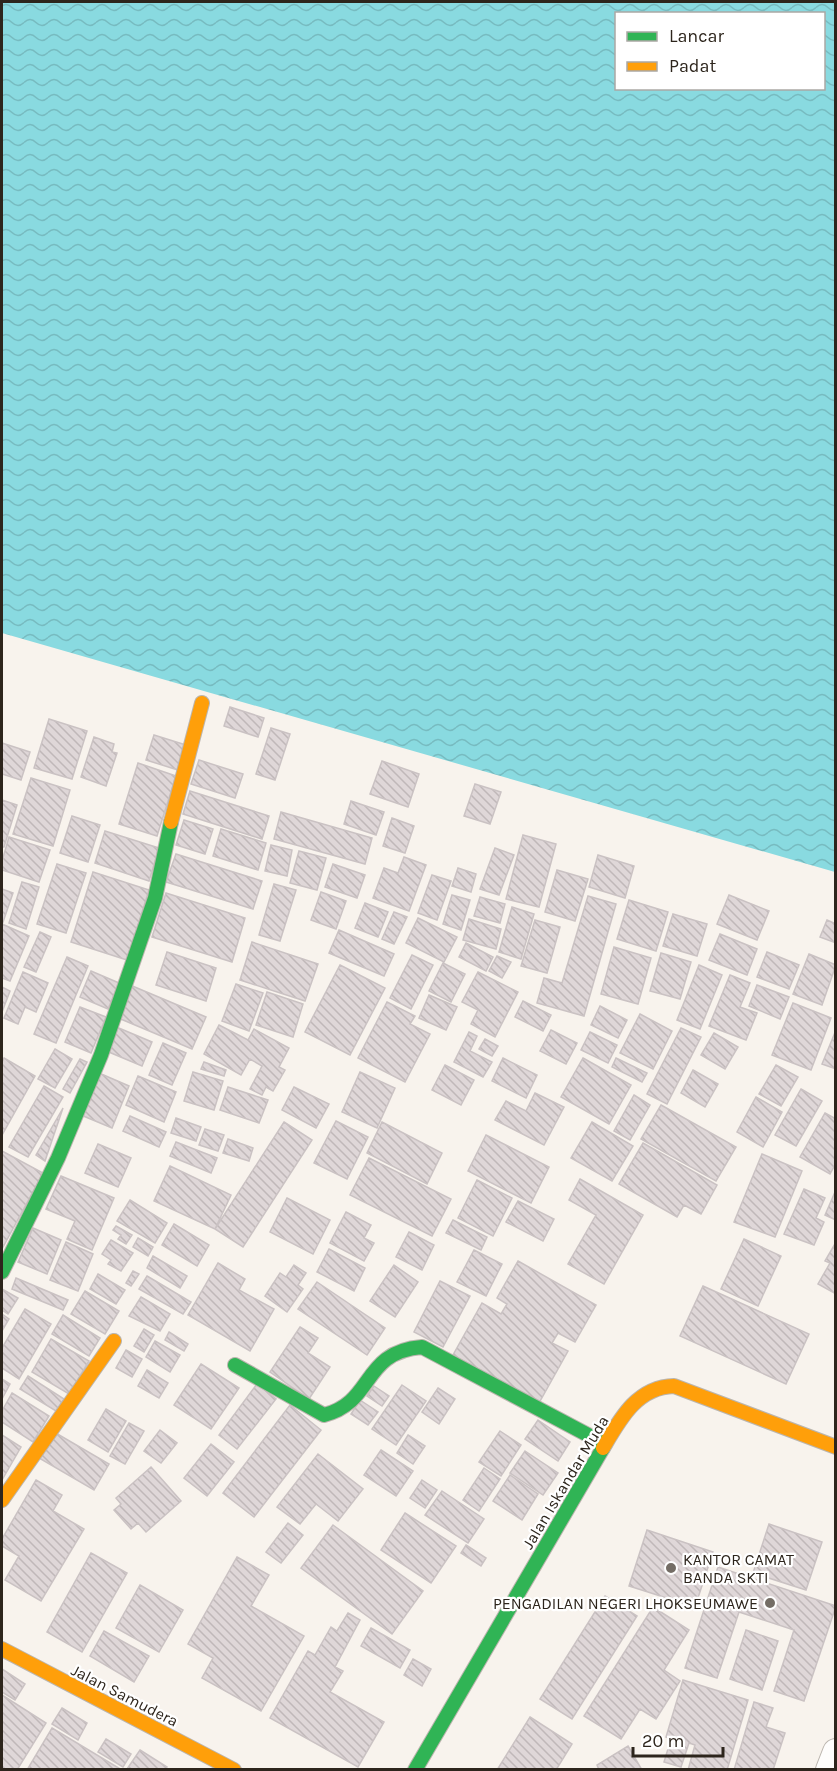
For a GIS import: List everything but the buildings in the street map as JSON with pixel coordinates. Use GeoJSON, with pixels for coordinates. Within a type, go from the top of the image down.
{"type":"FeatureCollection","features":[{"type":"Feature","properties":{"kind":"street"},"geometry":{"type":"LineString","coordinates":[[2,1272],[58,1158],[101,1055],[155,898],[177,795],[202,703]]}},
{"type":"Feature","properties":{"kind":"street"},"geometry":{"type":"LineString","coordinates":[[2,1500],[114,1341]]}},
{"type":"Feature","properties":{"kind":"street"},"geometry":{"type":"LineString","coordinates":[[234,1365],[324,1415],[336,1414],[346,1407],[390,1351],[406,1346],[422,1347],[605,1444]]}},
{"type":"Feature","properties":{"kind":"street","name":"Jalan Iskandar Muda"},"geometry":{"type":"LineString","coordinates":[[415,1770],[605,1444],[632,1404],[647,1389],[661,1384],[675,1386],[836,1447]]}},
{"type":"Feature","properties":{"kind":"street","name":"Jalan Samudera"},"geometry":{"type":"LineString","coordinates":[[2,1649],[234,1770]]}},
{"type":"Feature","properties":{"kind":"street"},"geometry":{"type":"LineString","coordinates":[[829,1770],[836,1752]]}},
{"type":"Feature","properties":{"kind":"water"},"geometry":{"type":"Polygon","coordinates":[[[2,2],[835,2],[835,872],[2,633],[2,2]]]}},
{"type":"Feature","properties":{"kind":"traffic: fast"},"geometry":{"type":"LineString","coordinates":[[2,1272],[58,1158],[101,1055],[155,898],[171,822]]}},
{"type":"Feature","properties":{"kind":"traffic: fast"},"geometry":{"type":"LineString","coordinates":[[235,1365],[324,1415],[340,1409],[352,1400],[388,1358],[402,1351],[422,1347],[605,1444]]}},
{"type":"Feature","properties":{"kind":"traffic: fast"},"geometry":{"type":"LineString","coordinates":[[415,1770],[603,1448]]}},
{"type":"Feature","properties":{"kind":"traffic: slow"},"geometry":{"type":"LineString","coordinates":[[171,822],[202,703]]}},
{"type":"Feature","properties":{"kind":"traffic: slow"},"geometry":{"type":"LineString","coordinates":[[2,1500],[114,1341]]}},
{"type":"Feature","properties":{"kind":"traffic: slow"},"geometry":{"type":"LineString","coordinates":[[603,1448],[623,1416],[640,1398],[661,1388],[674,1386],[836,1447]]}},
{"type":"Feature","properties":{"kind":"traffic: slow"},"geometry":{"type":"LineString","coordinates":[[2,1649],[234,1770]]}},
{"type":"Feature","properties":{"kind":"place","name":"KANTOR CAMAT BANDA SKTI"},"geometry":{"type":"Point","coordinates":[671,1568]}},
{"type":"Feature","properties":{"kind":"place","name":"PENGADILAN NEGERI LHOKSEUMAWE"},"geometry":{"type":"Point","coordinates":[770,1603]}}]}
